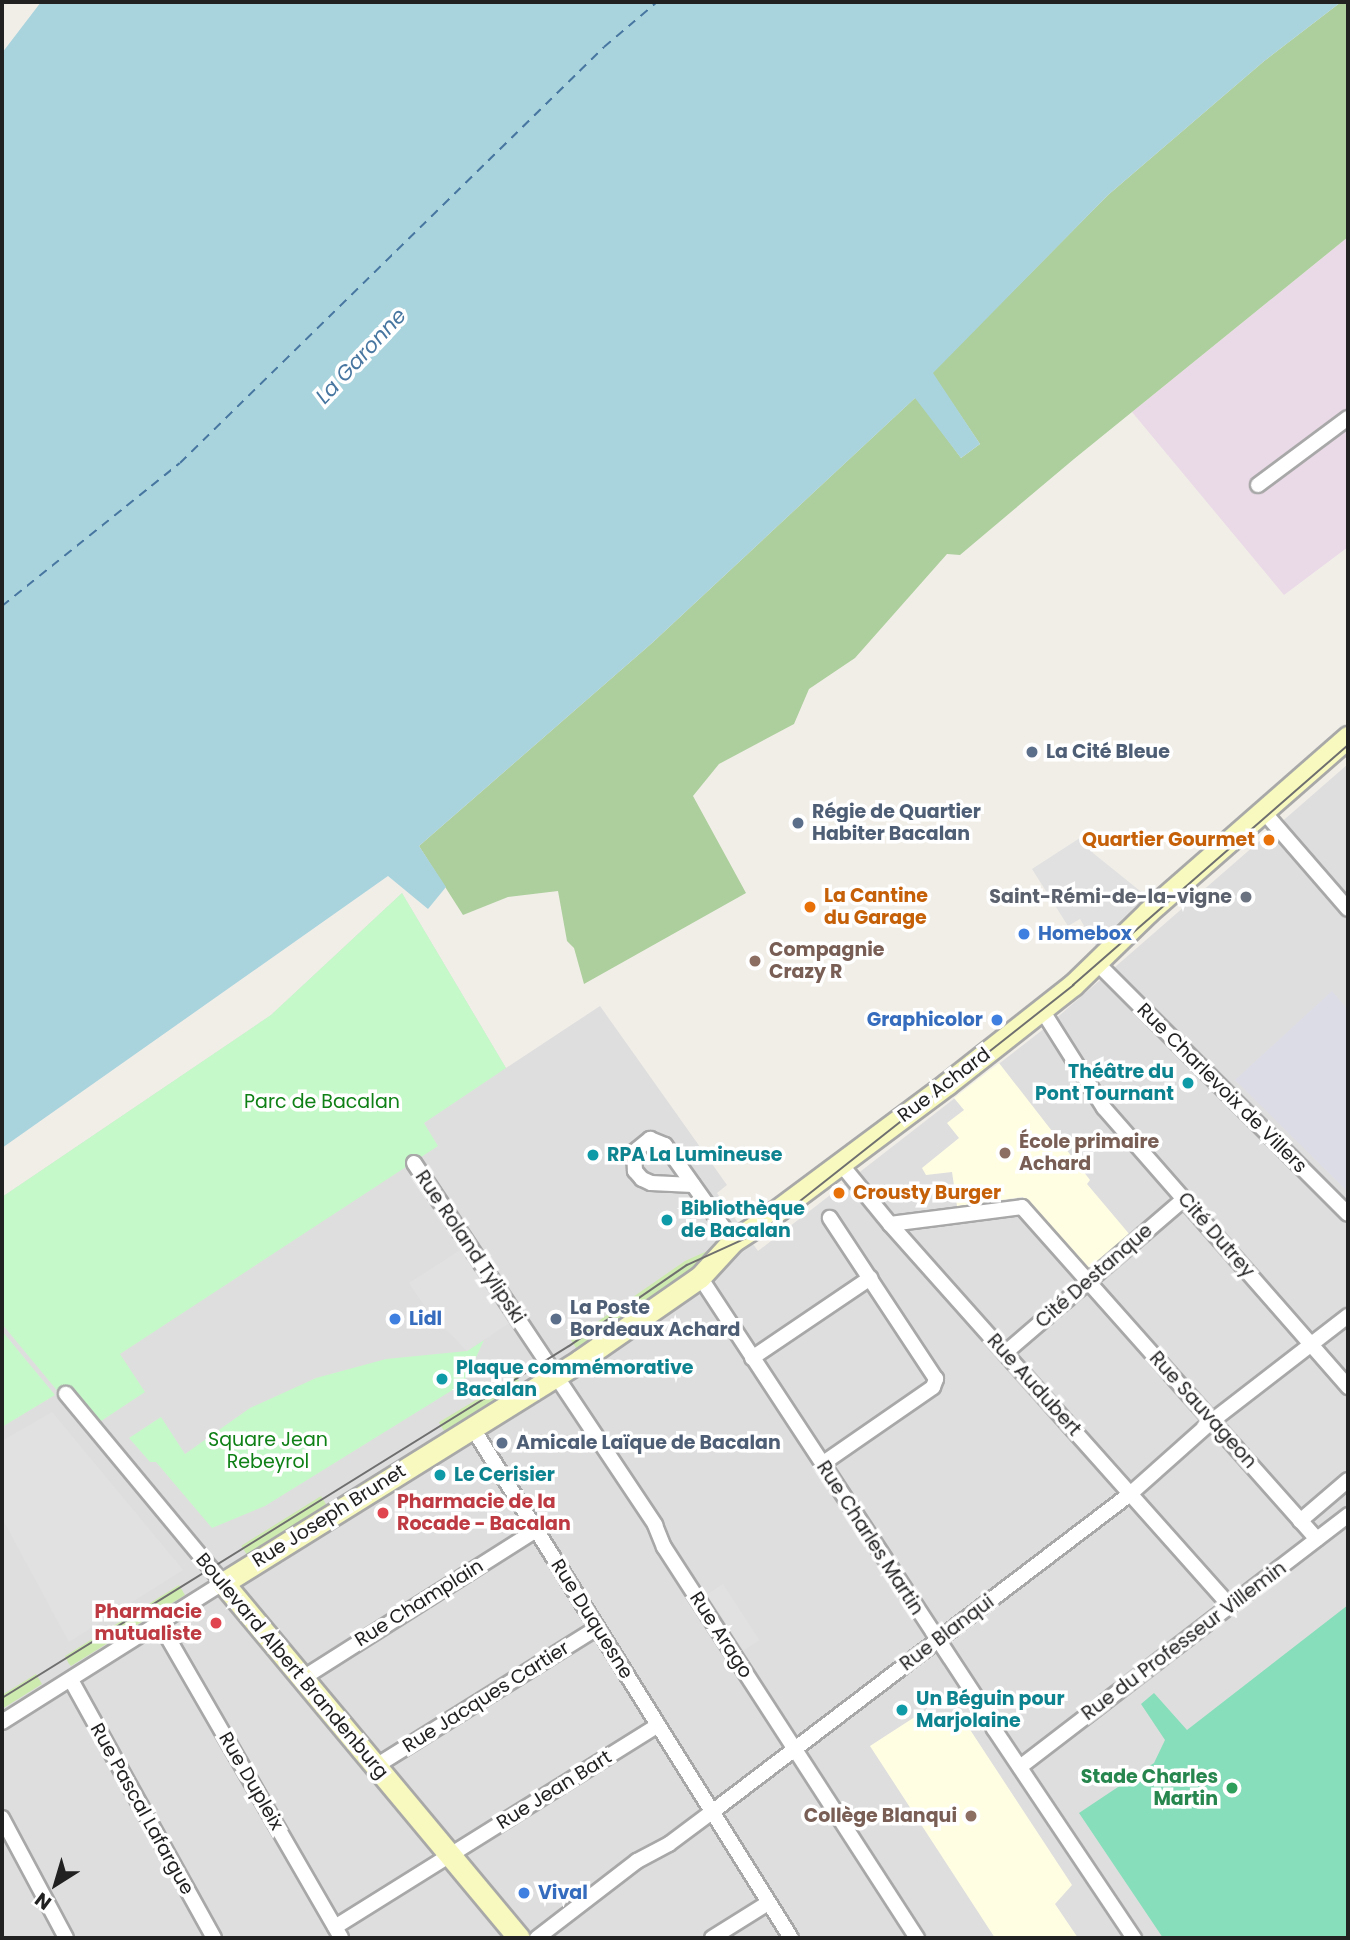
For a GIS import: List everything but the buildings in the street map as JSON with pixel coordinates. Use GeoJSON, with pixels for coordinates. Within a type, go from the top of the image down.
{"type":"FeatureCollection","features":[{"type":"Feature","properties":{"kind":"street"},"geometry":{"type":"LineString","coordinates":[[1258,485],[1348,418]]}},
{"type":"Feature","properties":{"kind":"street","name":"Rue Achard"},"geometry":{"type":"LineString","coordinates":[[514,1401],[700,1277],[733,1241],[758,1226],[1042,1010],[1348,737]]}},
{"type":"Feature","properties":{"kind":"street"},"geometry":{"type":"LineString","coordinates":[[1264,812],[1348,909]]}},
{"type":"Feature","properties":{"kind":"street","name":"Rue Charlevoix de Villers"},"geometry":{"type":"LineString","coordinates":[[1096,961],[1348,1214]]}},
{"type":"Feature","properties":{"kind":"street","name":"Cité Dutrey"},"geometry":{"type":"LineString","coordinates":[[1042,1010],[1104,1108],[1348,1387]]}},
{"type":"Feature","properties":{"kind":"street","name":"Rue Roland Tylipski"},"geometry":{"type":"LineString","coordinates":[[414,1163],[526,1331]]}},
{"type":"Feature","properties":{"kind":"street","name":"Rue Audubert"},"geometry":{"type":"LineString","coordinates":[[840,1163],[890,1224],[1230,1606]]}},
{"type":"Feature","properties":{"kind":"street"},"geometry":{"type":"LineString","coordinates":[[693,1185],[733,1241]]}},
{"type":"Feature","properties":{"kind":"street","name":"Cité Destanque"},"geometry":{"type":"LineString","coordinates":[[1005,1353],[1184,1199]]}},
{"type":"Feature","properties":{"kind":"street","name":"Rue Sauvageon"},"geometry":{"type":"LineString","coordinates":[[890,1224],[1023,1207],[1317,1539]]}},
{"type":"Feature","properties":{"kind":"street"},"geometry":{"type":"LineString","coordinates":[[822,1464],[933,1387],[936,1379],[830,1218]]}},
{"type":"Feature","properties":{"kind":"street","name":"Rue Charles Martin"},"geometry":{"type":"LineString","coordinates":[[700,1277],[1134,1938]]}},
{"type":"Feature","properties":{"kind":"street"},"geometry":{"type":"LineString","coordinates":[[752,1358],[870,1278]]}},
{"type":"Feature","properties":{"kind":"street","name":"Rue Blanqui"},"geometry":{"type":"LineString","coordinates":[[537,1938],[637,1861],[669,1844],[712,1812],[1130,1494],[1212,1421],[1348,1315]]}},
{"type":"Feature","properties":{"kind":"street","name":"Rue Arago"},"geometry":{"type":"LineString","coordinates":[[526,1331],[655,1525],[664,1547],[917,1938]]}},
{"type":"Feature","properties":{"kind":"street","name":"Boulevard Albert Brandenburg"},"geometry":{"type":"LineString","coordinates":[[66,1394],[519,1938]]}},
{"type":"Feature","properties":{"kind":"street","name":"Rue Joseph Brunet"},"geometry":{"type":"LineString","coordinates":[[2,1722],[514,1401]]}},
{"type":"Feature","properties":{"kind":"street","name":"Rue Duquesne"},"geometry":{"type":"LineString","coordinates":[[472,1427],[791,1938]]}},
{"type":"Feature","properties":{"kind":"street"},"geometry":{"type":"LineString","coordinates":[[1300,1521],[1348,1480]]}},
{"type":"Feature","properties":{"kind":"street","name":"Rue du Professeur Villemin"},"geometry":{"type":"LineString","coordinates":[[1020,1767],[1348,1515]]}},
{"type":"Feature","properties":{"kind":"street","name":"Rue Champlain"},"geometry":{"type":"LineString","coordinates":[[303,1678],[536,1530]]}},
{"type":"Feature","properties":{"kind":"street","name":"Rue Dupleix"},"geometry":{"type":"LineString","coordinates":[[160,1624],[338,1933]]}},
{"type":"Feature","properties":{"kind":"street","name":"Rue Jacques Cartier"},"geometry":{"type":"LineString","coordinates":[[376,1766],[597,1628]]}},
{"type":"Feature","properties":{"kind":"street","name":"Rue Pascal Lafargue"},"geometry":{"type":"LineString","coordinates":[[71,1680],[214,1938]]}},
{"type":"Feature","properties":{"kind":"street","name":"Rue Jean Bart"},"geometry":{"type":"LineString","coordinates":[[338,1933],[450,1855],[658,1725]]}},
{"type":"Feature","properties":{"kind":"street"},"geometry":{"type":"LineString","coordinates":[[2,1818],[66,1938]]}},
{"type":"Feature","properties":{"kind":"street"},"geometry":{"type":"LineString","coordinates":[[712,1938],[768,1902]]}},
{"type":"Feature","properties":{"kind":"shaded area"},"geometry":{"type":"Polygon","coordinates":[[[1348,237],[1348,547],[1284,595],[1132,412],[1348,237]]]}},
{"type":"Feature","properties":{"kind":"shaded area"},"geometry":{"type":"Polygon","coordinates":[[[1348,764],[1348,1938],[2,1938],[2,1197],[271,1015],[402,893],[506,1068],[600,1006],[727,1185],[717,1193],[758,1251],[1045,1028],[1348,764]]]}},
{"type":"Feature","properties":{"kind":"shaded area"},"geometry":{"type":"Polygon","coordinates":[[[1083,836],[1093,853],[1150,899],[1096,946],[1080,919],[1068,926],[1032,869],[1083,836]]]}},
{"type":"Feature","properties":{"kind":"shaded area"},"geometry":{"type":"Polygon","coordinates":[[[1332,991],[1348,1010],[1348,1192],[1235,1080],[1332,991]]]}},
{"type":"Feature","properties":{"kind":"shaded area","name":"École primaire Achard"},"geometry":{"type":"Polygon","coordinates":[[[999,1063],[1090,1180],[1087,1184],[1130,1235],[1092,1268],[1087,1268],[1023,1197],[957,1206],[952,1172],[926,1175],[922,1168],[959,1138],[947,1123],[964,1110],[954,1098],[999,1063]]]}},
{"type":"Feature","properties":{"kind":"shaded area"},"geometry":{"type":"Polygon","coordinates":[[[468,1245],[517,1318],[467,1351],[428,1311],[409,1283],[468,1245]]]}},
{"type":"Feature","properties":{"kind":"shaded area"},"geometry":{"type":"Polygon","coordinates":[[[52,1412],[183,1570],[69,1642],[2,1518],[2,1441],[52,1412]]]}},
{"type":"Feature","properties":{"kind":"shaded area"},"geometry":{"type":"Polygon","coordinates":[[[723,1584],[759,1640],[744,1651],[707,1594],[723,1584]]]}},
{"type":"Feature","properties":{"kind":"shaded area","name":"Collège Blanqui"},"geometry":{"type":"Polygon","coordinates":[[[924,1711],[963,1719],[1072,1885],[1055,1904],[1078,1938],[995,1938],[870,1746],[924,1711]]]}},
{"type":"Feature","properties":{"kind":"green space"},"geometry":{"type":"Polygon","coordinates":[[[1341,2],[1348,2],[1348,237],[960,555],[947,554],[855,658],[809,689],[794,724],[719,764],[693,796],[746,893],[584,984],[574,948],[567,941],[558,891],[508,897],[463,915],[419,846],[652,643],[916,397],[961,458],[980,444],[932,373],[1108,195],[1263,62],[1341,2]]]}},
{"type":"Feature","properties":{"kind":"green space","name":"Parc de Bacalan"},"geometry":{"type":"Polygon","coordinates":[[[402,893],[506,1068],[424,1123],[438,1146],[120,1354],[145,1392],[89,1429],[2,1324],[2,1197],[271,1015],[402,893]]]}},
{"type":"Feature","properties":{"kind":"green space"},"geometry":{"type":"Polygon","coordinates":[[[714,1248],[706,1266],[578,1351],[571,1340],[685,1261],[714,1248]]]}},
{"type":"Feature","properties":{"kind":"green space"},"geometry":{"type":"Polygon","coordinates":[[[2,1331],[55,1395],[2,1427],[2,1331]]]}},
{"type":"Feature","properties":{"kind":"green space","name":"Square Jean Rebeyrol"},"geometry":{"type":"Polygon","coordinates":[[[484,1340],[467,1377],[459,1386],[265,1506],[212,1528],[156,1462],[150,1462],[129,1438],[161,1417],[185,1454],[250,1408],[316,1378],[386,1359],[467,1351],[484,1340]]]}},
{"type":"Feature","properties":{"kind":"green space"},"geometry":{"type":"Polygon","coordinates":[[[516,1376],[522,1386],[445,1433],[439,1422],[516,1376]]]}},
{"type":"Feature","properties":{"kind":"green space"},"geometry":{"type":"Polygon","coordinates":[[[321,1496],[328,1507],[248,1557],[241,1546],[321,1496]]]}},
{"type":"Feature","properties":{"kind":"green space"},"geometry":{"type":"Polygon","coordinates":[[[179,1585],[185,1595],[71,1666],[69,1664],[65,1656],[179,1585]]]}},
{"type":"Feature","properties":{"kind":"green space","name":"Stade Charles Martin"},"geometry":{"type":"Polygon","coordinates":[[[1348,1605],[1348,1938],[1163,1938],[1079,1813],[1154,1763],[1165,1740],[1141,1704],[1154,1693],[1187,1730],[1348,1605]]]}},
{"type":"Feature","properties":{"kind":"green space"},"geometry":{"type":"Polygon","coordinates":[[[36,1674],[42,1684],[2,1709],[2,1695],[36,1674]]]}},
{"type":"Feature","properties":{"kind":"water","name":"La Garonne"},"geometry":{"type":"Polygon","coordinates":[[[41,2],[1341,2],[1263,62],[1108,195],[933,373],[980,444],[961,458],[915,398],[652,643],[419,846],[446,887],[428,909],[388,876],[2,1148],[2,53],[41,2]]]}},
{"type":"Feature","properties":{"kind":"ferry route"},"geometry":{"type":"LineString","coordinates":[[2,606],[180,463],[604,47],[657,2]]}},
{"type":"Feature","properties":{"kind":"tram line"},"geometry":{"type":"LineString","coordinates":[[2,1698],[569,1346],[687,1265],[762,1231],[1073,985],[1348,745]]}},
{"type":"Feature","properties":{"kind":"place","name":"La Cité Bleue"},"geometry":{"type":"Point","coordinates":[1032,752]}},
{"type":"Feature","properties":{"kind":"place","name":"Régie de Quartier Habiter Bacalan"},"geometry":{"type":"Point","coordinates":[798,823]}},
{"type":"Feature","properties":{"kind":"place","name":"Quartier Gourmet"},"geometry":{"type":"Point","coordinates":[1269,840]}},
{"type":"Feature","properties":{"kind":"place","name":"Saint-Rémi-de-la-vigne"},"geometry":{"type":"Point","coordinates":[1246,897]}},
{"type":"Feature","properties":{"kind":"place","name":"La Cantine du Garage"},"geometry":{"type":"Point","coordinates":[810,907]}},
{"type":"Feature","properties":{"kind":"place","name":"Homebox"},"geometry":{"type":"Point","coordinates":[1024,934]}},
{"type":"Feature","properties":{"kind":"place","name":"Compagnie Crazy R"},"geometry":{"type":"Point","coordinates":[755,961]}},
{"type":"Feature","properties":{"kind":"place","name":"Graphicolor"},"geometry":{"type":"Point","coordinates":[997,1020]}},
{"type":"Feature","properties":{"kind":"place","name":"Théâtre du Pont Tournant"},"geometry":{"type":"Point","coordinates":[1188,1083]}},
{"type":"Feature","properties":{"kind":"place","name":"École primaire Achard"},"geometry":{"type":"Point","coordinates":[1005,1153]}},
{"type":"Feature","properties":{"kind":"place","name":"RPA La Lumineuse"},"geometry":{"type":"Point","coordinates":[593,1155]}},
{"type":"Feature","properties":{"kind":"place","name":"Crousty Burger"},"geometry":{"type":"Point","coordinates":[839,1193]}},
{"type":"Feature","properties":{"kind":"place","name":"Bibliothèque de Bacalan"},"geometry":{"type":"Point","coordinates":[667,1220]}},
{"type":"Feature","properties":{"kind":"place","name":"Lidl"},"geometry":{"type":"Point","coordinates":[395,1319]}},
{"type":"Feature","properties":{"kind":"place","name":"La Poste Bordeaux Achard"},"geometry":{"type":"Point","coordinates":[556,1319]}},
{"type":"Feature","properties":{"kind":"place","name":"Plaque commémorative Bacalan"},"geometry":{"type":"Point","coordinates":[442,1379]}},
{"type":"Feature","properties":{"kind":"place","name":"Amicale Laïque de Bacalan"},"geometry":{"type":"Point","coordinates":[502,1443]}},
{"type":"Feature","properties":{"kind":"place","name":"Le Cerisier"},"geometry":{"type":"Point","coordinates":[440,1475]}},
{"type":"Feature","properties":{"kind":"place","name":"Pharmacie de la Rocade - Bacalan"},"geometry":{"type":"Point","coordinates":[383,1513]}},
{"type":"Feature","properties":{"kind":"place","name":"Pharmacie mutualiste"},"geometry":{"type":"Point","coordinates":[216,1623]}},
{"type":"Feature","properties":{"kind":"place","name":"Un Béguin pour Marjolaine"},"geometry":{"type":"Point","coordinates":[902,1710]}},
{"type":"Feature","properties":{"kind":"place","name":"Stade Charles Martin"},"geometry":{"type":"Point","coordinates":[1232,1788]}},
{"type":"Feature","properties":{"kind":"place","name":"Collège Blanqui"},"geometry":{"type":"Point","coordinates":[971,1816]}},
{"type":"Feature","properties":{"kind":"place","name":"Vival"},"geometry":{"type":"Point","coordinates":[524,1893]}}]}
